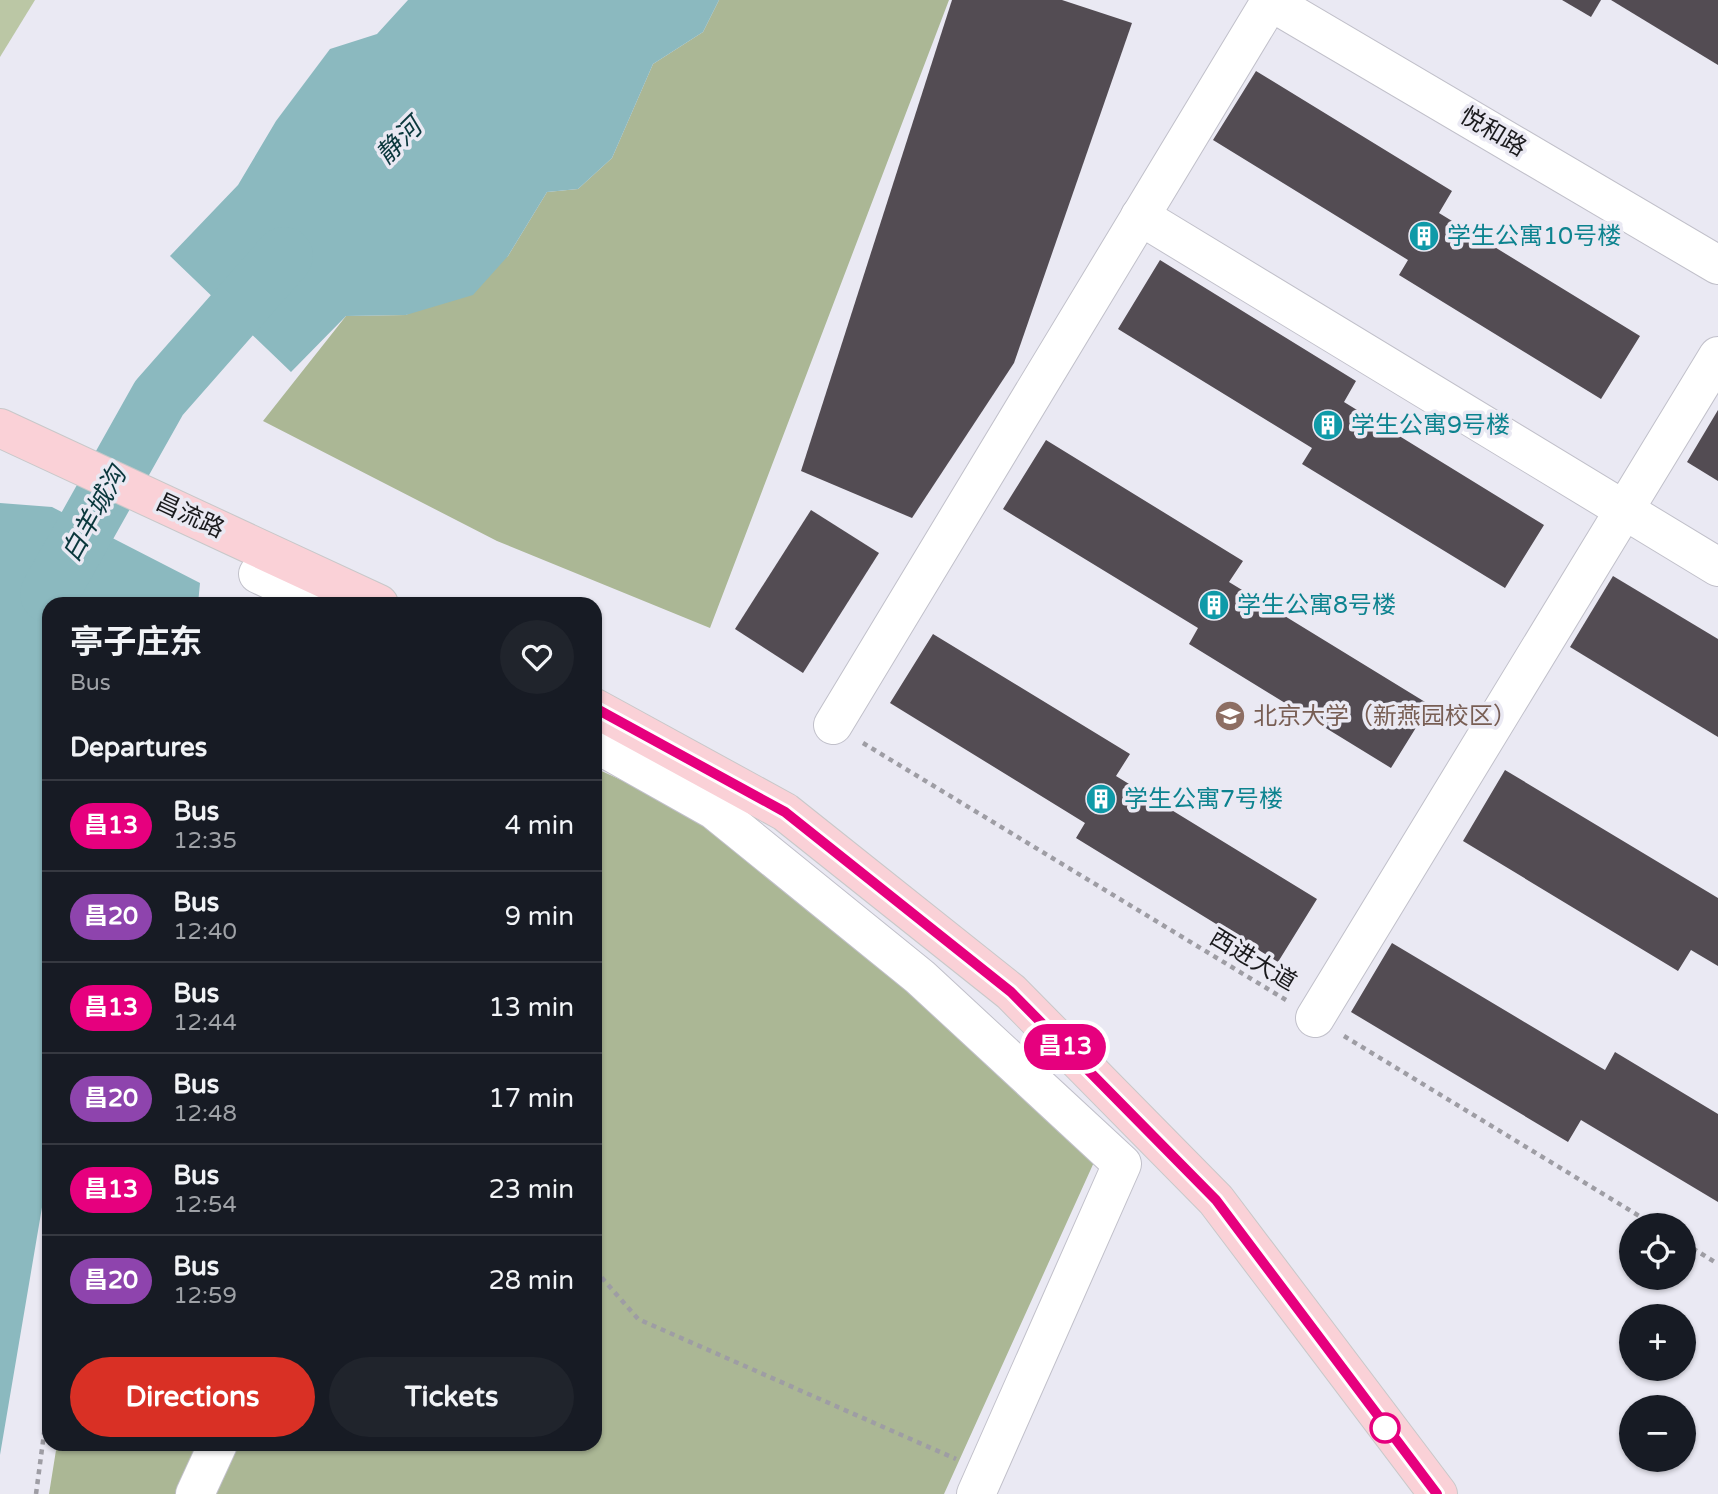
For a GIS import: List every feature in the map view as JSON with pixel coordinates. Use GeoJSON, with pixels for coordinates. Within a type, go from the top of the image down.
{"type":"FeatureCollection","features":[{"type":"Feature","properties":{"kind":"main road","name":"昌流路"},"geometry":{"type":"LineString","coordinates":[[10,433],[364,597]]}},
{"type":"Feature","properties":{"kind":"main road"},"geometry":{"type":"LineString","coordinates":[[602,712],[785,812],[1011,992],[1216,1200],[1437,1494]]}},
{"type":"Feature","properties":{"kind":"street"},"geometry":{"type":"LineString","coordinates":[[833,725],[1270,0]]}},
{"type":"Feature","properties":{"kind":"street","name":"悦和路"},"geometry":{"type":"LineString","coordinates":[[1270,0],[1718,265]]}},
{"type":"Feature","properties":{"kind":"street"},"geometry":{"type":"LineString","coordinates":[[1140,216],[1718,568]]}},
{"type":"Feature","properties":{"kind":"street"},"geometry":{"type":"LineString","coordinates":[[1315,1018],[1718,356]]}},
{"type":"Feature","properties":{"kind":"street"},"geometry":{"type":"LineString","coordinates":[[258,574],[307,597]]}},
{"type":"Feature","properties":{"kind":"street"},"geometry":{"type":"LineString","coordinates":[[602,747],[714,810],[920,977],[1122,1164],[981,1483]]}},
{"type":"Feature","properties":{"kind":"street"},"geometry":{"type":"LineString","coordinates":[[195,1494],[215,1451]]}},
{"type":"Feature","properties":{"kind":"path","name":"西进大道"},"geometry":{"type":"LineString","coordinates":[[833,725],[1634,1213]]}},
{"type":"Feature","properties":{"kind":"path"},"geometry":{"type":"LineString","coordinates":[[1696,1250],[1718,1264]]}},
{"type":"Feature","properties":{"kind":"path"},"geometry":{"type":"LineString","coordinates":[[602,1278],[638,1319],[981,1483]]}},
{"type":"Feature","properties":{"kind":"path"},"geometry":{"type":"LineString","coordinates":[[36,1494],[42,1449]]}},
{"type":"Feature","properties":{"kind":"green space"},"geometry":{"type":"Polygon","coordinates":[[[0,0],[35,0],[0,57],[0,0]]]}},
{"type":"Feature","properties":{"kind":"green space"},"geometry":{"type":"Polygon","coordinates":[[[719,0],[949,0],[710,628],[497,541],[263,421],[346,316],[406,315],[508,256],[547,192],[578,189],[612,158],[653,64],[703,32],[719,0]]]}},
{"type":"Feature","properties":{"kind":"green space"},"geometry":{"type":"Polygon","coordinates":[[[602,771],[730,830],[1095,1160],[944,1494],[49,1494],[56,1451],[602,1451],[602,771]]]}},
{"type":"Feature","properties":{"kind":"water","name":"静河"},"geometry":{"type":"Polygon","coordinates":[[[408,0],[719,0],[703,32],[653,64],[612,158],[578,189],[547,192],[508,256],[473,295],[406,315],[346,316],[291,372],[170,256],[238,185],[276,121],[330,49],[377,34],[408,0]]]}},
{"type":"Feature","properties":{"kind":"water"},"geometry":{"type":"Polygon","coordinates":[[[0,503],[52,507],[200,583],[199,597],[42,597],[42,1207],[0,1455],[0,503]]]}},
{"type":"Feature","properties":{"kind":"building"},"geometry":{"type":"Polygon","coordinates":[[[952,0],[1062,0],[1132,23],[1014,363],[912,518],[801,471],[952,0]]]}},
{"type":"Feature","properties":{"kind":"building"},"geometry":{"type":"Polygon","coordinates":[[[1562,0],[1601,0],[1591,17],[1562,0]]]}},
{"type":"Feature","properties":{"kind":"building"},"geometry":{"type":"Polygon","coordinates":[[[1611,0],[1718,0],[1718,65],[1611,0]]]}},
{"type":"Feature","properties":{"kind":"building","name":"学生公寓10号楼"},"geometry":{"type":"Polygon","coordinates":[[[1256,71],[1452,191],[1439,213],[1640,336],[1601,399],[1399,275],[1408,260],[1213,140],[1256,71]]]}},
{"type":"Feature","properties":{"kind":"building","name":"学生公寓9号楼"},"geometry":{"type":"Polygon","coordinates":[[[1160,260],[1356,381],[1344,402],[1544,525],[1505,588],[1302,464],[1312,448],[1118,329],[1160,260]]]}},
{"type":"Feature","properties":{"kind":"building"},"geometry":{"type":"Polygon","coordinates":[[[1718,410],[1718,481],[1687,462],[1718,410]]]}},
{"type":"Feature","properties":{"kind":"building","name":"学生公寓8号楼"},"geometry":{"type":"Polygon","coordinates":[[[1046,440],[1243,561],[1229,582],[1430,705],[1391,768],[1189,644],[1198,628],[1003,509],[1046,440]]]}},
{"type":"Feature","properties":{"kind":"building"},"geometry":{"type":"Polygon","coordinates":[[[811,510],[879,553],[803,673],[735,629],[811,510]]]}},
{"type":"Feature","properties":{"kind":"building"},"geometry":{"type":"Polygon","coordinates":[[[1613,576],[1718,639],[1718,737],[1570,647],[1613,576]]]}},
{"type":"Feature","properties":{"kind":"building","name":"学生公寓7号楼"},"geometry":{"type":"Polygon","coordinates":[[[933,634],[1130,754],[1116,776],[1317,899],[1278,962],[1076,838],[1085,823],[890,703],[933,634]]]}},
{"type":"Feature","properties":{"kind":"building"},"geometry":{"type":"Polygon","coordinates":[[[1505,770],[1718,898],[1718,966],[1691,950],[1678,971],[1463,841],[1505,770]]]}},
{"type":"Feature","properties":{"kind":"building"},"geometry":{"type":"Polygon","coordinates":[[[1392,943],[1605,1070],[1615,1052],[1718,1114],[1718,1202],[1581,1120],[1568,1142],[1351,1012],[1392,943]]]}},
{"type":"Feature","properties":{"kind":"waterway","name":"白羊城沟"},"geometry":{"type":"LineString","coordinates":[[49,594],[159,398],[284,256]]}},
{"type":"Feature","properties":{"kind":"bus line","name":"昌13"},"geometry":{"type":"LineString","coordinates":[[602,712],[785,812],[1011,992],[1216,1200],[1437,1494]]}},
{"type":"Feature","properties":{"kind":"place","name":"学生公寓10号楼"},"geometry":{"type":"Point","coordinates":[1424,236]}},
{"type":"Feature","properties":{"kind":"place","name":"学生公寓9号楼"},"geometry":{"type":"Point","coordinates":[1328,425]}},
{"type":"Feature","properties":{"kind":"place","name":"学生公寓8号楼"},"geometry":{"type":"Point","coordinates":[1214,605]}},
{"type":"Feature","properties":{"kind":"place","name":"北京大学（新燕园校区）"},"geometry":{"type":"Point","coordinates":[1230,716]}},
{"type":"Feature","properties":{"kind":"place","name":"学生公寓7号楼"},"geometry":{"type":"Point","coordinates":[1101,799]}}]}
